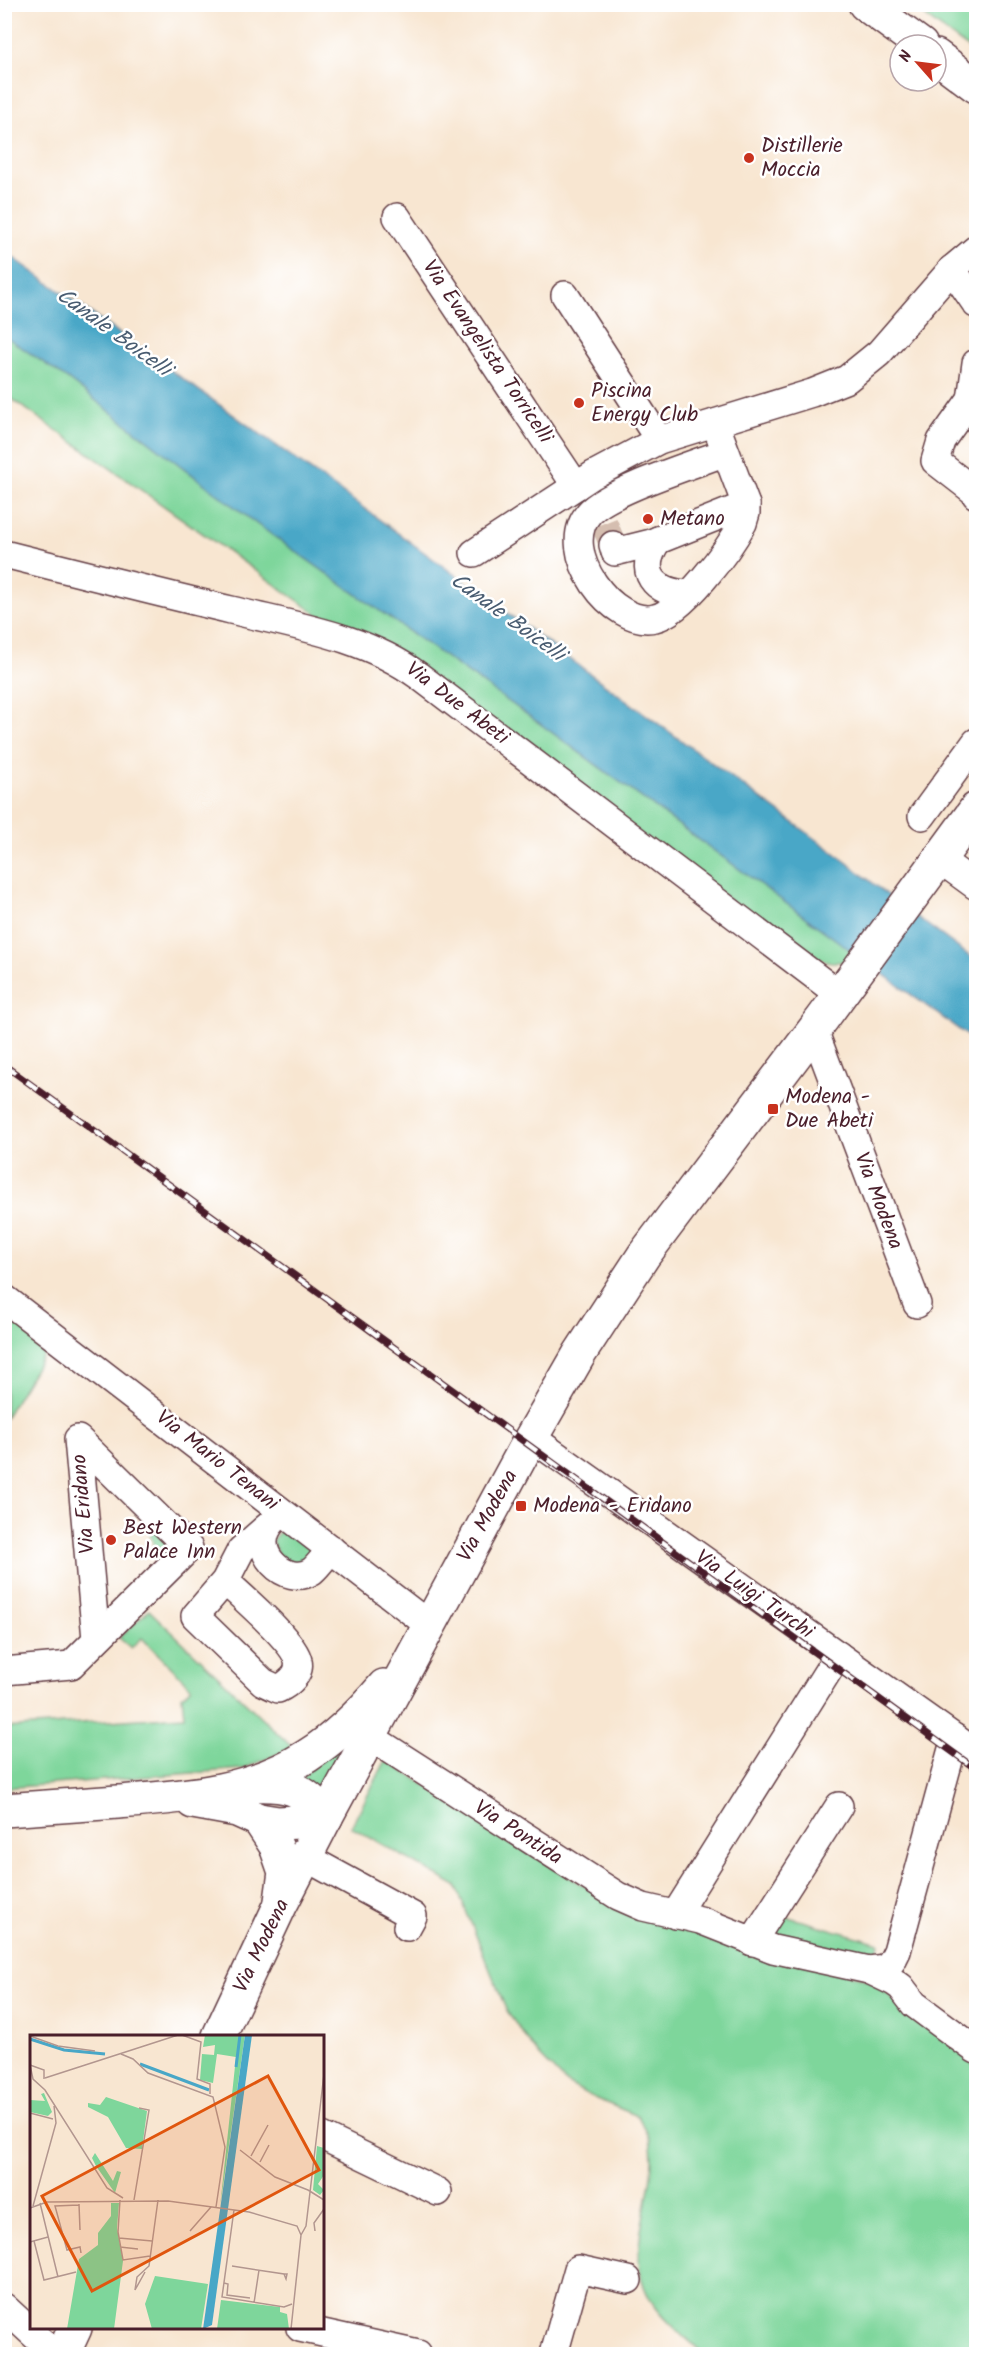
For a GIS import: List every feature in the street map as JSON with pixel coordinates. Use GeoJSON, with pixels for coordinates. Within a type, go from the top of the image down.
{"type":"FeatureCollection","features":[{"type":"Feature","properties":{"kind":"main road"},"geometry":{"type":"LineString","coordinates":[[865,4],[905,33]]}},
{"type":"Feature","properties":{"kind":"main road"},"geometry":{"type":"LineString","coordinates":[[948,65],[976,86]]}},
{"type":"Feature","properties":{"kind":"main road","name":"Via Modena"},"geometry":{"type":"LineString","coordinates":[[220,2035],[280,1906],[326,1817],[423,1636],[580,1353],[638,1263],[814,1030],[976,809]]}},
{"type":"Feature","properties":{"kind":"main road"},"geometry":{"type":"LineString","coordinates":[[5,1810],[214,1793],[276,1772],[308,1756],[343,1728],[372,1699],[423,1636]]}},
{"type":"Feature","properties":{"kind":"main road"},"geometry":{"type":"LineString","coordinates":[[243,1785],[275,1783],[295,1789],[317,1806],[326,1817]]}},
{"type":"Feature","properties":{"kind":"main road"},"geometry":{"type":"LineString","coordinates":[[172,1798],[237,1810],[259,1820],[289,1823],[326,1817]]}},
{"type":"Feature","properties":{"kind":"main road"},"geometry":{"type":"LineString","coordinates":[[259,1820],[276,1846],[285,1872],[280,1906]]}},
{"type":"Feature","properties":{"kind":"main road"},"geometry":{"type":"LineString","coordinates":[[63,2355],[75,2329]]}},
{"type":"Feature","properties":{"kind":"street","name":"Via Evangelista Torricelli"},"geometry":{"type":"LineString","coordinates":[[397,217],[576,486]]}},
{"type":"Feature","properties":{"kind":"street"},"geometry":{"type":"LineString","coordinates":[[474,553],[576,486],[659,440],[812,393],[847,379],[879,353],[952,269],[976,249]]}},
{"type":"Feature","properties":{"kind":"street"},"geometry":{"type":"LineString","coordinates":[[952,269],[976,304]]}},
{"type":"Feature","properties":{"kind":"street"},"geometry":{"type":"LineString","coordinates":[[565,295],[659,440]]}},
{"type":"Feature","properties":{"kind":"street"},"geometry":{"type":"LineString","coordinates":[[976,363],[974,396],[941,441],[935,461],[976,495]]}},
{"type":"Feature","properties":{"kind":"street"},"geometry":{"type":"LineString","coordinates":[[715,423],[746,505],[746,513],[738,532],[689,594],[670,612],[652,619],[645,619],[624,611],[598,591],[582,562],[579,539],[589,513],[605,524],[615,552],[658,540],[746,505]]}},
{"type":"Feature","properties":{"kind":"street"},"geometry":{"type":"LineString","coordinates":[[605,524],[629,489],[726,452]]}},
{"type":"Feature","properties":{"kind":"street"},"geometry":{"type":"LineString","coordinates":[[658,540],[649,557],[648,566],[653,581],[666,591],[689,594]]}},
{"type":"Feature","properties":{"kind":"street","name":"Via Due Abeti"},"geometry":{"type":"LineString","coordinates":[[4,554],[310,630],[365,646],[391,657],[419,675],[840,995]]}},
{"type":"Feature","properties":{"kind":"street"},"geometry":{"type":"LineString","coordinates":[[922,816],[976,742]]}},
{"type":"Feature","properties":{"kind":"street"},"geometry":{"type":"LineString","coordinates":[[939,859],[976,886]]}},
{"type":"Feature","properties":{"kind":"street","name":"Via Modena"},"geometry":{"type":"LineString","coordinates":[[814,1030],[917,1304]]}},
{"type":"Feature","properties":{"kind":"street","name":"Via Mario Tenani"},"geometry":{"type":"LineString","coordinates":[[4,1298],[274,1519],[331,1549],[423,1636]]}},
{"type":"Feature","properties":{"kind":"street","name":"Via Eridano"},"geometry":{"type":"LineString","coordinates":[[4,1671],[71,1665],[189,1548],[78,1438],[96,1639]]}},
{"type":"Feature","properties":{"kind":"street","name":"Via Luigi Turchi"},"geometry":{"type":"LineString","coordinates":[[532,1438],[966,1745]]}},
{"type":"Feature","properties":{"kind":"street"},"geometry":{"type":"LineString","coordinates":[[274,1519],[263,1536],[265,1553],[272,1562],[289,1574],[297,1576],[312,1571],[331,1549]]}},
{"type":"Feature","properties":{"kind":"street"},"geometry":{"type":"LineString","coordinates":[[225,1581],[242,1550],[274,1519]]}},
{"type":"Feature","properties":{"kind":"street"},"geometry":{"type":"LineString","coordinates":[[675,1915],[838,1655]]}},
{"type":"Feature","properties":{"kind":"street","name":"Via Pontida"},"geometry":{"type":"LineString","coordinates":[[369,1736],[618,1896],[643,1906],[700,1920],[752,1942],[801,1957],[885,1976],[902,1987],[914,2004],[976,2050]]}},
{"type":"Feature","properties":{"kind":"street"},"geometry":{"type":"LineString","coordinates":[[869,1971],[885,1968],[892,1961],[900,1944],[966,1745]]}},
{"type":"Feature","properties":{"kind":"street"},"geometry":{"type":"LineString","coordinates":[[752,1942],[839,1806]]}},
{"type":"Feature","properties":{"kind":"street"},"geometry":{"type":"LineString","coordinates":[[305,1857],[412,1916],[407,1927]]}},
{"type":"Feature","properties":{"kind":"street"},"geometry":{"type":"LineString","coordinates":[[324,2137],[438,2192]]}},
{"type":"Feature","properties":{"kind":"street"},"geometry":{"type":"LineString","coordinates":[[554,2355],[578,2269],[628,2280]]}},
{"type":"Feature","properties":{"kind":"street"},"geometry":{"type":"LineString","coordinates":[[4,2307],[55,2355]]}},
{"type":"Feature","properties":{"kind":"street"},"geometry":{"type":"LineString","coordinates":[[304,2329],[418,2355]]}},
{"type":"Feature","properties":{"kind":"green space"},"geometry":{"type":"Polygon","coordinates":[[[910,5],[976,5],[976,54],[910,5]]]}},
{"type":"Feature","properties":{"kind":"green space"},"geometry":{"type":"Polygon","coordinates":[[[5,336],[69,380],[258,525],[539,723],[859,956],[845,961],[832,962],[806,954],[5,394],[5,336]]]}},
{"type":"Feature","properties":{"kind":"green space"},"geometry":{"type":"Polygon","coordinates":[[[5,1310],[50,1344],[5,1418],[5,1310]]]}},
{"type":"Feature","properties":{"kind":"green space"},"geometry":{"type":"Polygon","coordinates":[[[151,1522],[176,1539],[161,1567],[147,1525],[151,1522]]]}},
{"type":"Feature","properties":{"kind":"green space"},"geometry":{"type":"Polygon","coordinates":[[[282,1529],[297,1534],[311,1549],[314,1554],[305,1566],[278,1558],[273,1539],[282,1529]]]}},
{"type":"Feature","properties":{"kind":"green space"},"geometry":{"type":"Polygon","coordinates":[[[149,1610],[293,1748],[243,1769],[5,1788],[5,1728],[184,1716],[182,1696],[191,1687],[142,1638],[131,1648],[119,1638],[149,1610]]]}},
{"type":"Feature","properties":{"kind":"green space"},"geometry":{"type":"Polygon","coordinates":[[[363,1717],[323,1795],[299,1780],[363,1717]]]}},
{"type":"Feature","properties":{"kind":"green space"},"geometry":{"type":"Polygon","coordinates":[[[386,1760],[579,1883],[871,1981],[976,2060],[976,2354],[704,2354],[668,2321],[650,2299],[642,2280],[639,2260],[652,2159],[648,2134],[638,2116],[594,2098],[565,2082],[539,2055],[507,2012],[456,1886],[351,1827],[386,1760]]]}},
{"type":"Feature","properties":{"kind":"green space"},"geometry":{"type":"Polygon","coordinates":[[[785,1916],[879,1943],[877,1955],[773,1937],[785,1916]]]}},
{"type":"Feature","properties":{"kind":"water","name":"Canale Boicelli"},"geometry":{"type":"Polygon","coordinates":[[[4,251],[365,509],[835,853],[976,961],[976,1042],[539,723],[258,525],[69,380],[5,336],[4,251]]]}},
{"type":"Feature","properties":{"kind":"tunnel"},"geometry":{"type":"LineString","coordinates":[[604,523],[613,545]]}},
{"type":"Feature","properties":{"kind":"railway"},"geometry":{"type":"LineString","coordinates":[[4,1065],[976,1769]]}},
{"type":"Feature","properties":{"kind":"place","name":"Distillerie Moccia"},"geometry":{"type":"Point","coordinates":[749,158]}},
{"type":"Feature","properties":{"kind":"place","name":"Piscina Energy Club"},"geometry":{"type":"Point","coordinates":[579,403]}},
{"type":"Feature","properties":{"kind":"place","name":"Metano"},"geometry":{"type":"Point","coordinates":[648,519]}},
{"type":"Feature","properties":{"kind":"place","name":"Modena - Due Abeti"},"geometry":{"type":"Point","coordinates":[773,1109]}},
{"type":"Feature","properties":{"kind":"place","name":"Modena - Eridano"},"geometry":{"type":"Point","coordinates":[521,1506]}},
{"type":"Feature","properties":{"kind":"place","name":"Best Western Palace Inn"},"geometry":{"type":"Point","coordinates":[111,1540]}}]}
